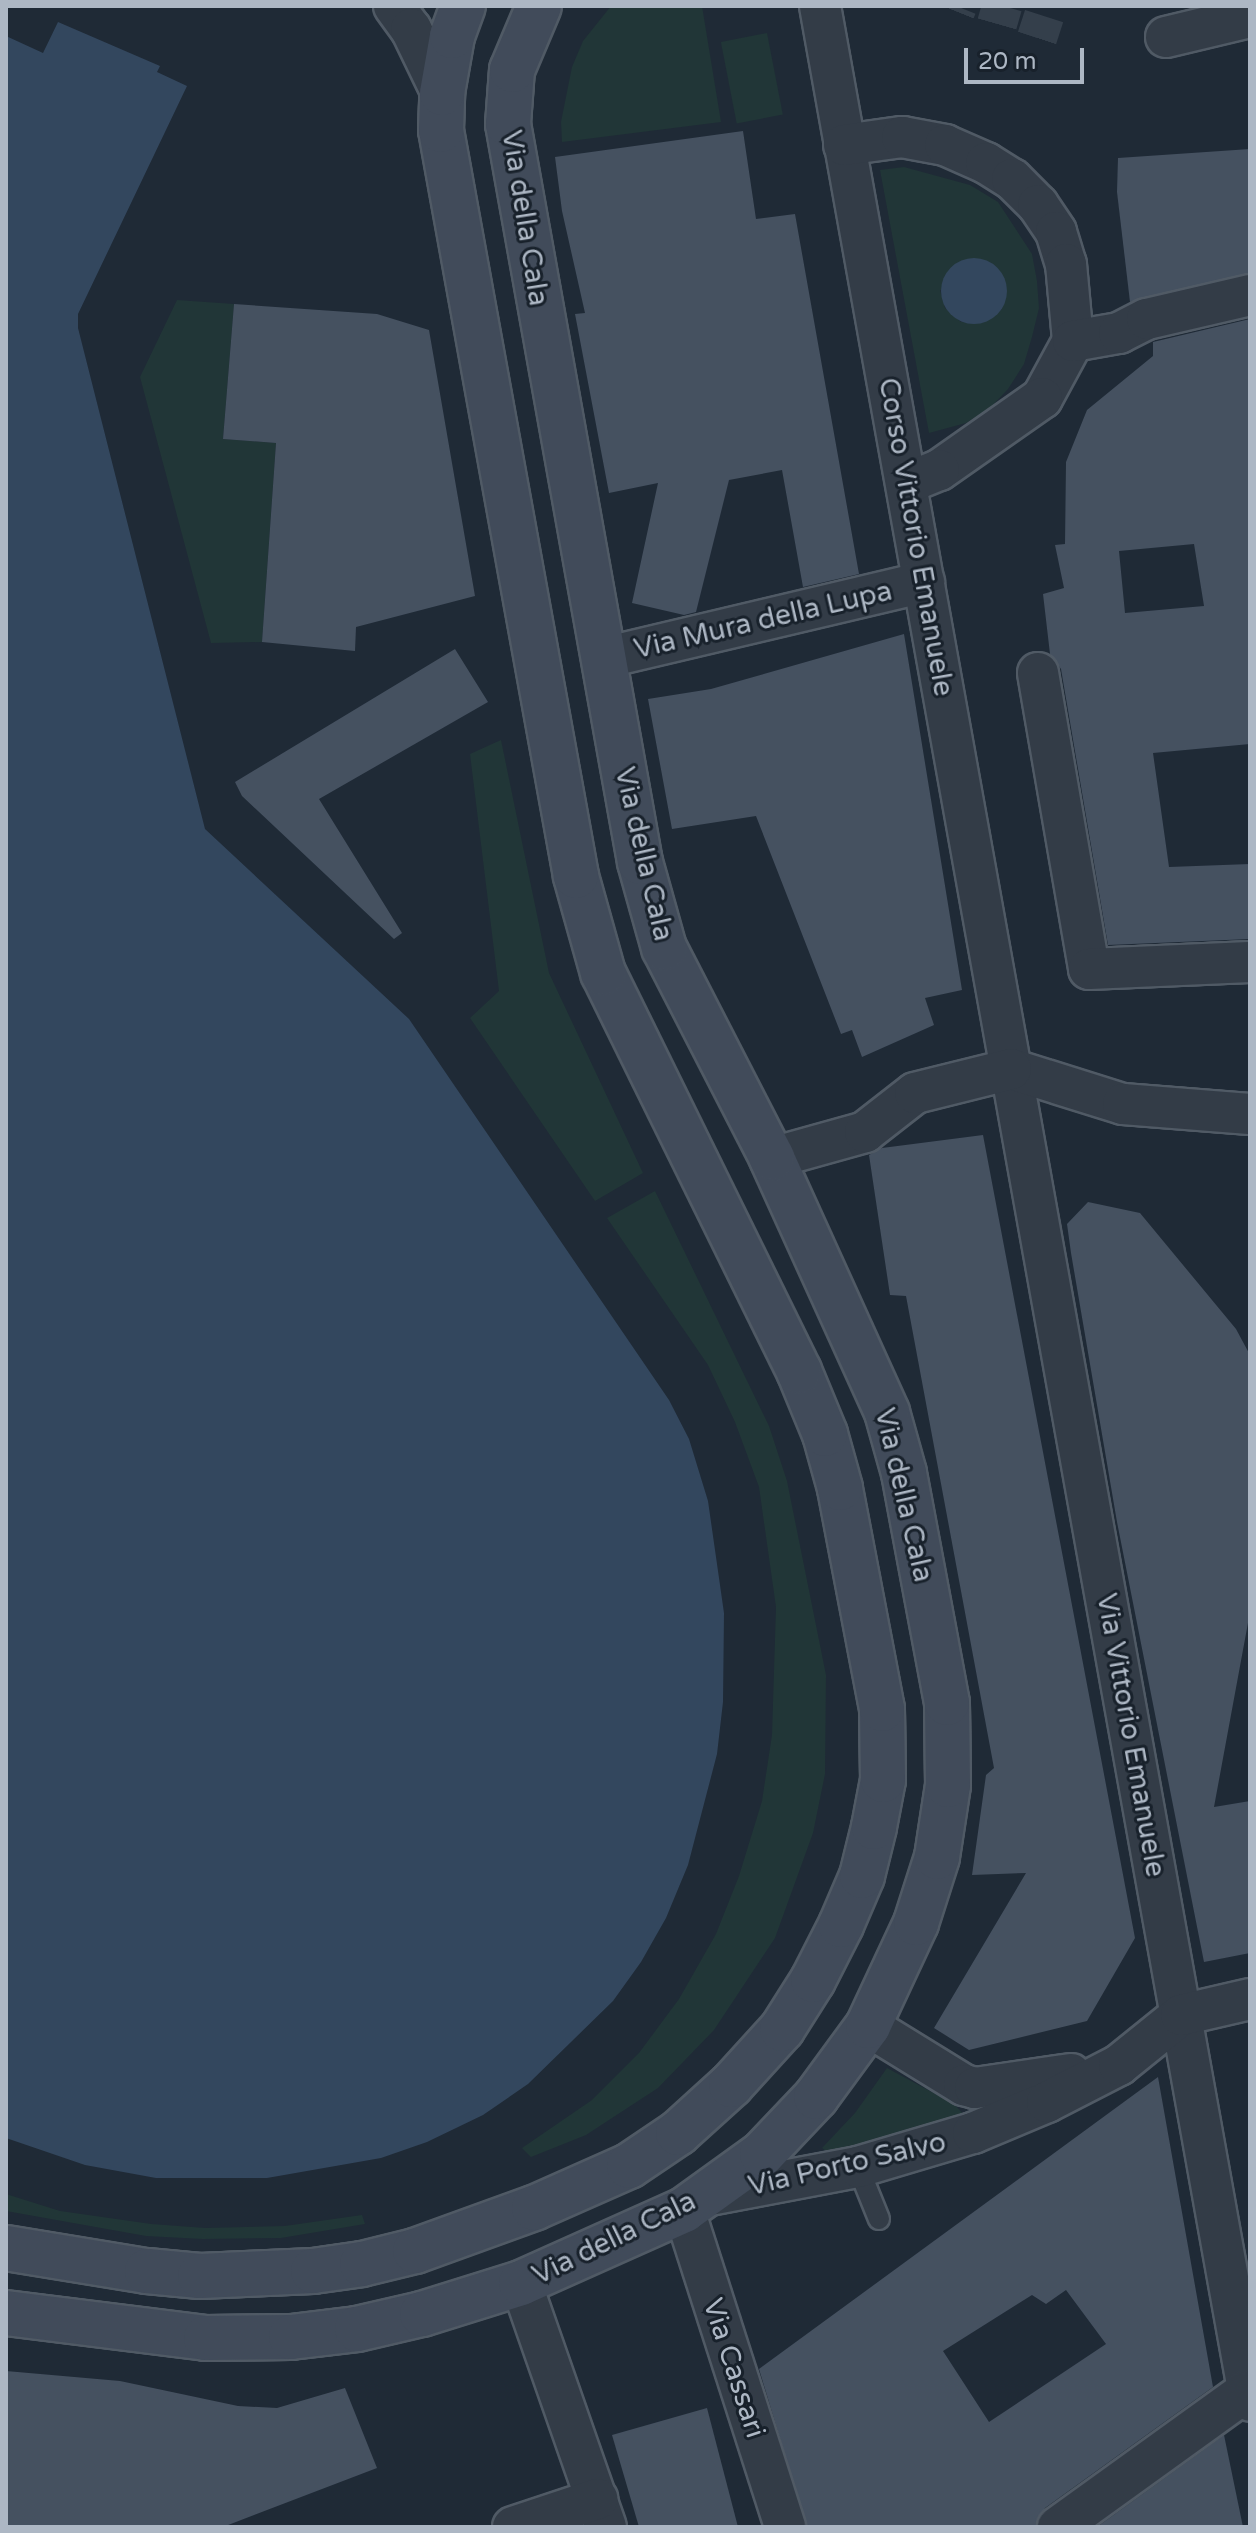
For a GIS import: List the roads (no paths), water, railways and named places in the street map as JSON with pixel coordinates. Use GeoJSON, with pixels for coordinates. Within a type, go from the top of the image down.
{"type":"FeatureCollection","features":[{"type":"Feature","properties":{"kind":"main road","name":"Via della Cala"},"geometry":{"type":"LineString","coordinates":[[6,2248],[147,2271],[200,2276],[313,2271],[415,2251],[534,2208],[629,2166],[678,2133],[731,2085],[782,2029],[813,1980],[841,1925],[862,1876],[874,1827],[883,1780],[882,1709],[840,1488],[825,1434],[799,1371],[623,1017],[589,930],[441,130],[442,93],[452,36],[463,6]]}},
{"type":"Feature","properties":{"kind":"main road","name":"Via della Cala"},"geometry":{"type":"LineString","coordinates":[[6,2313],[206,2338],[291,2337],[357,2329],[422,2314],[521,2283],[694,2203],[772,2143],[816,2097],[868,2026],[916,1923],[937,1857],[948,1785],[947,1703],[904,1473],[887,1412],[772,1158],[664,948],[640,862],[508,124],[512,70],[539,6]]}},
{"type":"Feature","properties":{"kind":"street"},"geometry":{"type":"LineString","coordinates":[[394,6],[411,29],[442,93]]}},
{"type":"Feature","properties":{"kind":"street","name":"Corso Vittorio Emanuele"},"geometry":{"type":"LineString","coordinates":[[820,6],[1011,1069]]}},
{"type":"Feature","properties":{"kind":"street"},"geometry":{"type":"LineString","coordinates":[[1166,37],[1250,17]]}},
{"type":"Feature","properties":{"kind":"street"},"geometry":{"type":"LineString","coordinates":[[844,145],[902,137],[945,145],[1012,179],[1038,205],[1056,232],[1066,264],[1073,341],[1042,398],[939,470],[906,483]]}},
{"type":"Feature","properties":{"kind":"street"},"geometry":{"type":"LineString","coordinates":[[1073,341],[1119,333],[1147,319],[1250,295]]}},
{"type":"Feature","properties":{"kind":"street","name":"Via Mura della Lupa"},"geometry":{"type":"LineString","coordinates":[[603,658],[924,582]]}},
{"type":"Feature","properties":{"kind":"street"},"geometry":{"type":"LineString","coordinates":[[1038,673],[1089,969],[1250,962]]}},
{"type":"Feature","properties":{"kind":"street"},"geometry":{"type":"LineString","coordinates":[[772,1158],[865,1132],[915,1093],[1011,1069],[1123,1104],[1250,1114]]}},
{"type":"Feature","properties":{"kind":"street","name":"Via Vittorio Emanuele"},"geometry":{"type":"LineString","coordinates":[[1011,1069],[1249,2395]]}},
{"type":"Feature","properties":{"kind":"street"},"geometry":{"type":"LineString","coordinates":[[1181,2015],[1250,1999]]}},
{"type":"Feature","properties":{"kind":"street","name":"Via Porto Salvo"},"geometry":{"type":"LineString","coordinates":[[694,2203],[858,2167],[973,2133],[1047,2102],[1119,2065],[1181,2015]]}},
{"type":"Feature","properties":{"kind":"street","name":"Via Porto Salvo"},"geometry":{"type":"LineString","coordinates":[[868,2026],[964,2085],[975,2088],[1119,2065]]}},
{"type":"Feature","properties":{"kind":"street","name":"Via Cassari"},"geometry":{"type":"LineString","coordinates":[[694,2203],[785,2527]]}},
{"type":"Feature","properties":{"kind":"street"},"geometry":{"type":"LineString","coordinates":[[513,2527],[601,2513],[521,2283]]}},
{"type":"Feature","properties":{"kind":"street"},"geometry":{"type":"LineString","coordinates":[[1058,2527],[1249,2395]]}},
{"type":"Feature","properties":{"kind":"lane"},"geometry":{"type":"LineString","coordinates":[[858,2167],[879,2219]]}},
{"type":"Feature","properties":{"kind":"water"},"geometry":{"type":"Polygon","coordinates":[[[58,22],[160,66],[157,72],[187,86],[78,314],[78,328],[205,829],[409,1019],[669,1400],[689,1439],[708,1501],[724,1613],[723,1702],[717,1754],[688,1865],[666,1918],[641,1962],[613,2001],[528,2084],[483,2115],[427,2142],[381,2158],[267,2178],[156,2178],[85,2165],[6,2138],[6,36],[43,53],[58,22]]]}},
{"type":"Feature","properties":{"kind":"water"},"geometry":{"type":"Polygon","coordinates":[[[980,258],[998,267],[1005,278],[1005,304],[998,315],[987,322],[968,324],[950,315],[943,304],[941,285],[950,267],[961,260],[980,258]]]}},
{"type":"Feature","properties":{"kind":"tunnel"},"geometry":{"type":"LineString","coordinates":[[955,11],[957,6]]}},
{"type":"Feature","properties":{"kind":"tunnel"},"geometry":{"type":"LineString","coordinates":[[997,24],[1002,6]]}},
{"type":"Feature","properties":{"kind":"tunnel"},"geometry":{"type":"LineString","coordinates":[[1037,38],[1044,16]]}}]}
